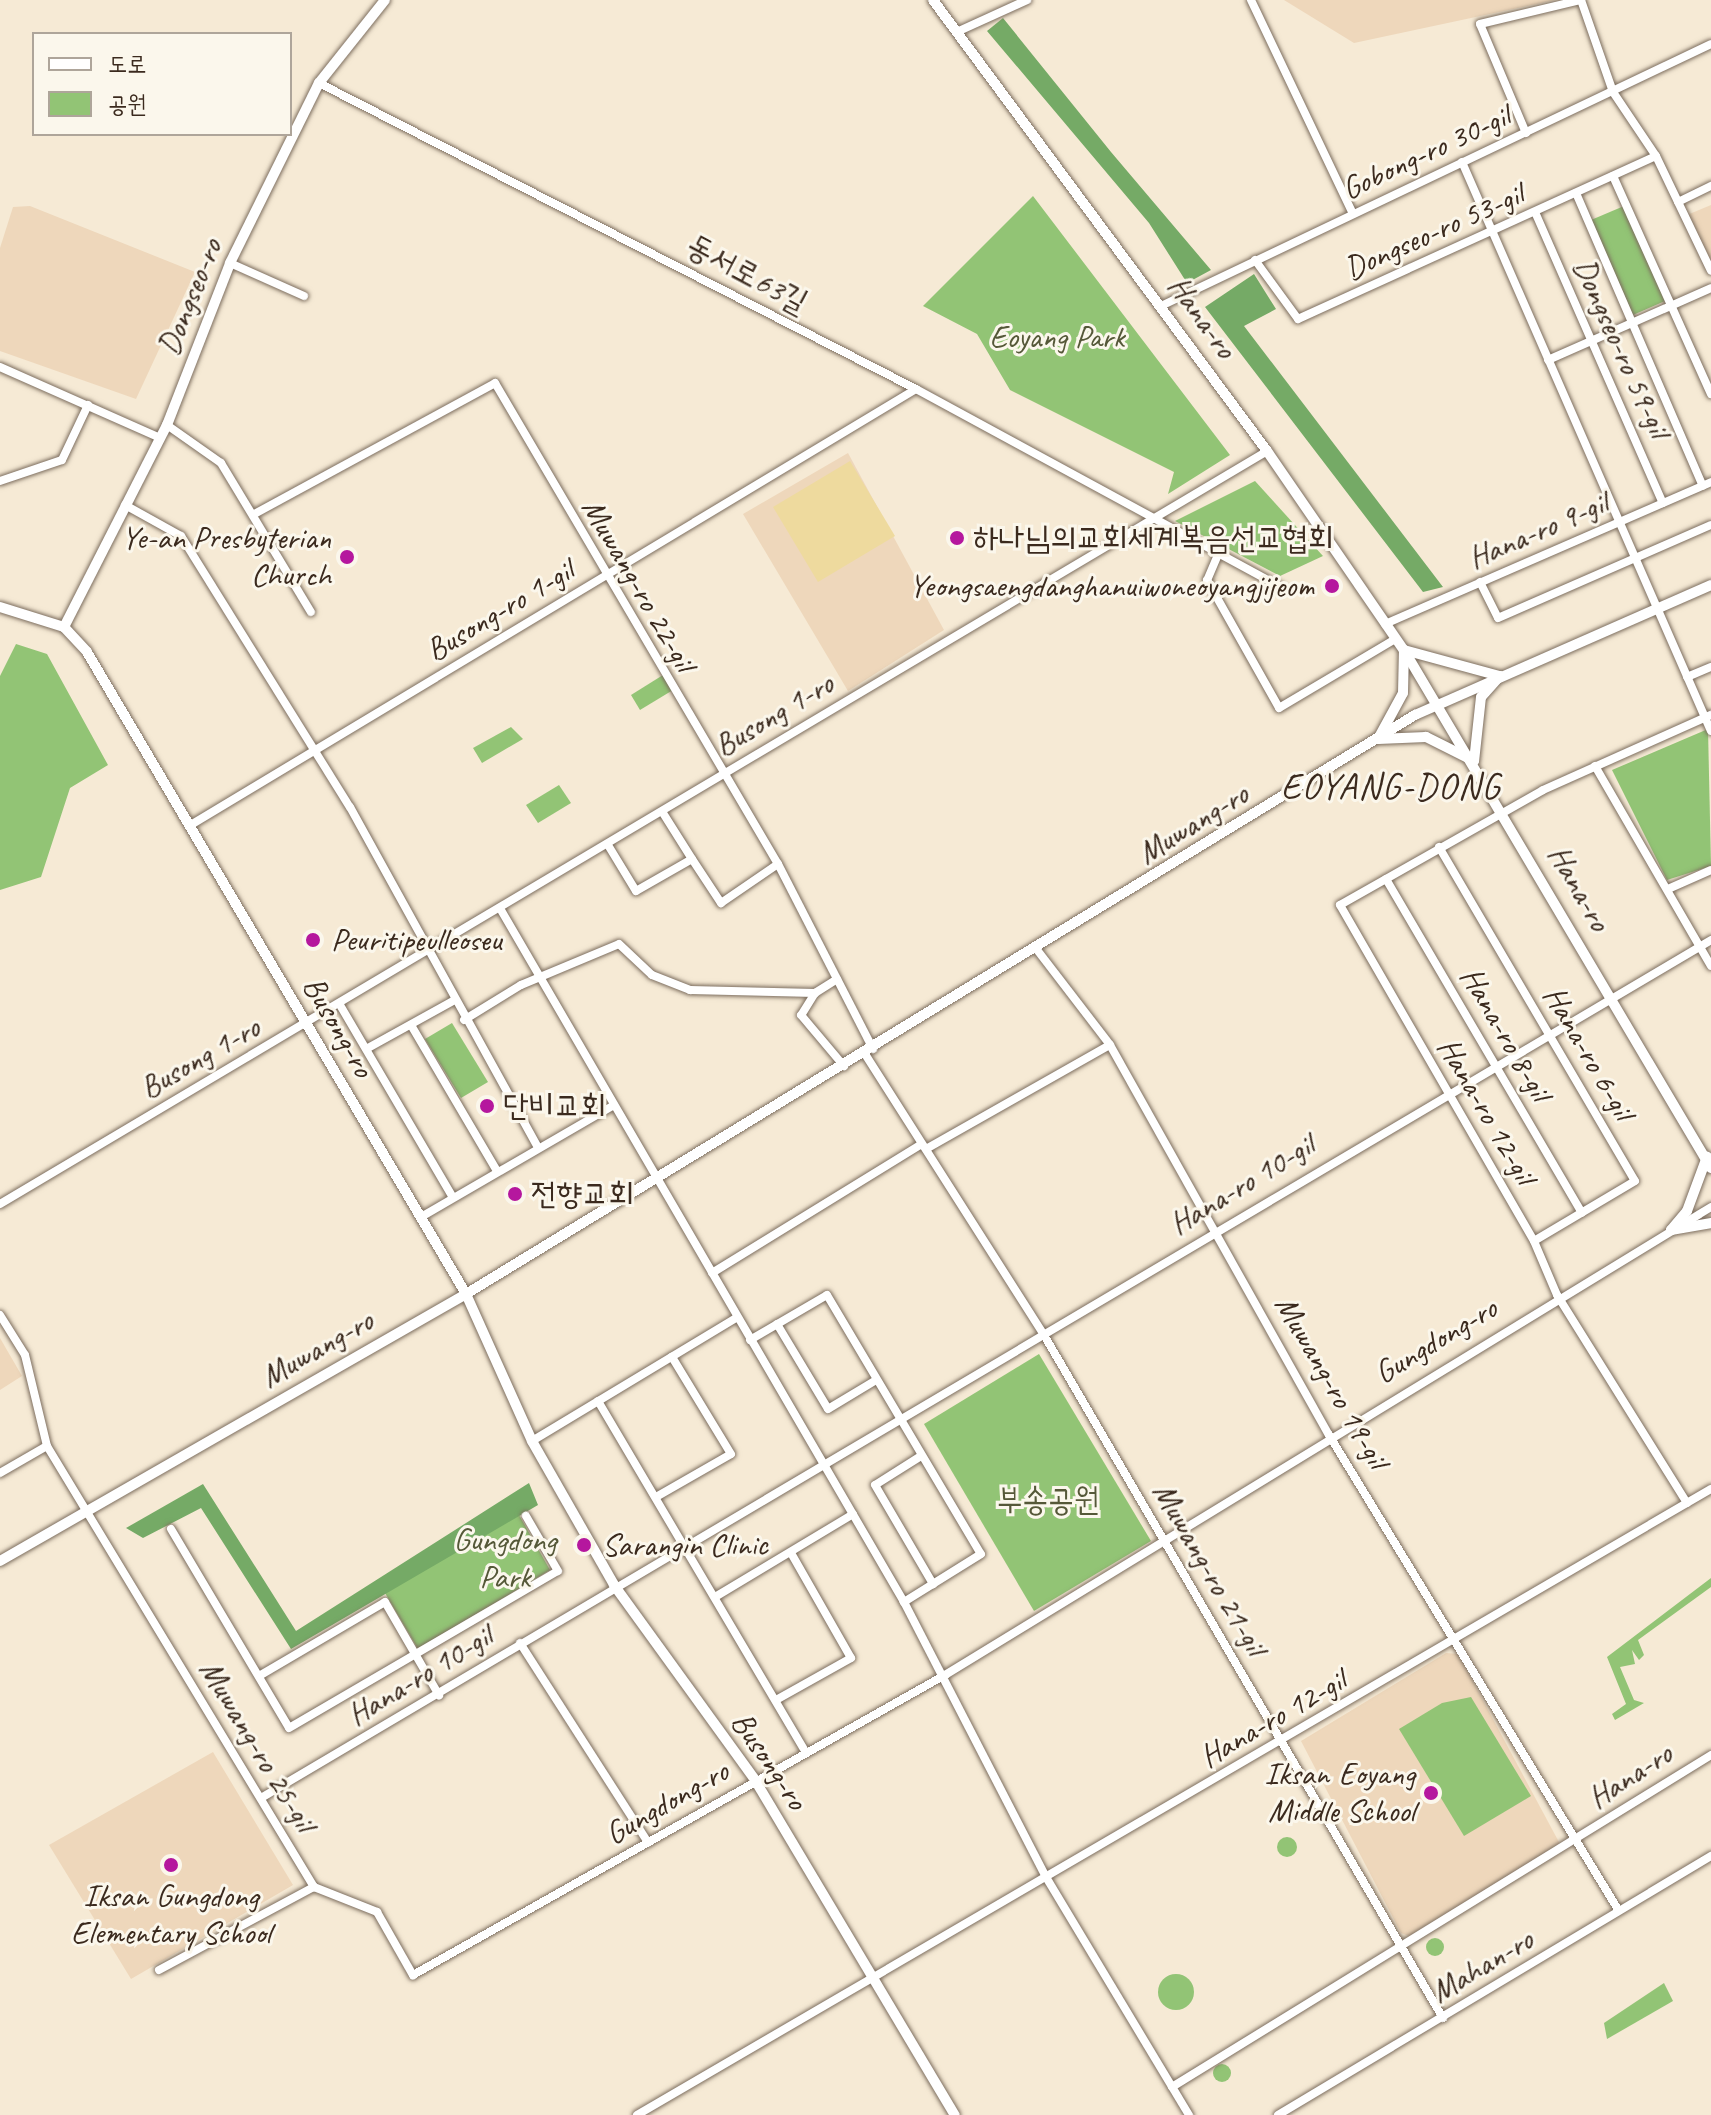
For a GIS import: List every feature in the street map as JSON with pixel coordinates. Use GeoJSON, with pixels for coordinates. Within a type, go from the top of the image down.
{"type":"FeatureCollection","features":[{"type":"Feature","properties":{"kind":"street","name":"Dongseo-ro"},"geometry":{"type":"LineString","coordinates":[[64,627],[167,425],[230,263],[319,83],[385,0]]}},
{"type":"Feature","properties":{"kind":"street","name":"Hana-ro"},"geometry":{"type":"LineString","coordinates":[[933,0],[959,31],[1267,451],[1404,650],[1504,811],[1711,1168]]}},
{"type":"Feature","properties":{"kind":"street"},"geometry":{"type":"LineString","coordinates":[[959,31],[1027,0]]}},
{"type":"Feature","properties":{"kind":"street"},"geometry":{"type":"LineString","coordinates":[[1251,0],[1353,214]]}},
{"type":"Feature","properties":{"kind":"street"},"geometry":{"type":"LineString","coordinates":[[1526,133],[1480,24],[1581,0],[1613,92],[1656,156],[1711,271]]}},
{"type":"Feature","properties":{"kind":"street","name":"Gobong-ro 30-gil"},"geometry":{"type":"LineString","coordinates":[[1161,306],[1711,44]]}},
{"type":"Feature","properties":{"kind":"street","name":"동서로63길"},"geometry":{"type":"LineString","coordinates":[[319,83],[916,389],[1148,518]]}},
{"type":"Feature","properties":{"kind":"street","name":"Dongseo-ro 53-gil"},"geometry":{"type":"LineString","coordinates":[[1255,260],[1298,319],[1656,156]]}},
{"type":"Feature","properties":{"kind":"street"},"geometry":{"type":"LineString","coordinates":[[1462,162],[1656,609],[1708,716],[1711,731]]}},
{"type":"Feature","properties":{"kind":"street"},"geometry":{"type":"LineString","coordinates":[[1613,176],[1711,394]]}},
{"type":"Feature","properties":{"kind":"street"},"geometry":{"type":"LineString","coordinates":[[1678,202],[1711,186]]}},
{"type":"Feature","properties":{"kind":"street"},"geometry":{"type":"LineString","coordinates":[[1576,193],[1631,323],[1707,484]]}},
{"type":"Feature","properties":{"kind":"street","name":"Dongseo-ro 59-gil"},"geometry":{"type":"LineString","coordinates":[[1535,212],[1663,503]]}},
{"type":"Feature","properties":{"kind":"street"},"geometry":{"type":"LineString","coordinates":[[230,263],[304,296]]}},
{"type":"Feature","properties":{"kind":"street"},"geometry":{"type":"LineString","coordinates":[[1548,360],[1711,288]]}},
{"type":"Feature","properties":{"kind":"street"},"geometry":{"type":"LineString","coordinates":[[0,367],[160,438]]}},
{"type":"Feature","properties":{"kind":"street","name":"Muwang-ro 22-gil"},"geometry":{"type":"LineString","coordinates":[[256,513],[495,383],[605,577],[778,864],[837,979],[869,1052]]}},
{"type":"Feature","properties":{"kind":"street","name":"Busong-ro 1-gil"},"geometry":{"type":"LineString","coordinates":[[189,826],[916,389]]}},
{"type":"Feature","properties":{"kind":"street"},"geometry":{"type":"LineString","coordinates":[[0,481],[62,460],[88,405]]}},
{"type":"Feature","properties":{"kind":"street"},"geometry":{"type":"LineString","coordinates":[[167,425],[221,463],[256,513],[311,612]]}},
{"type":"Feature","properties":{"kind":"street","name":"Busong 1-ro"},"geometry":{"type":"LineString","coordinates":[[0,1204],[426,955],[1148,518],[1267,451]]}},
{"type":"Feature","properties":{"kind":"street","name":"Hana-ro 9-gil"},"geometry":{"type":"LineString","coordinates":[[1385,624],[1707,484]]}},
{"type":"Feature","properties":{"kind":"street"},"geometry":{"type":"LineString","coordinates":[[125,505],[181,536],[313,750],[426,955],[538,1148]]}},
{"type":"Feature","properties":{"kind":"street"},"geometry":{"type":"LineString","coordinates":[[1148,518],[1217,557],[1282,588]]}},
{"type":"Feature","properties":{"kind":"street"},"geometry":{"type":"LineString","coordinates":[[1480,582],[1498,618],[1711,525]]}},
{"type":"Feature","properties":{"kind":"street"},"geometry":{"type":"LineString","coordinates":[[1217,557],[1207,580],[1279,708],[1395,639]]}},
{"type":"Feature","properties":{"kind":"street","name":"Muwang-ro"},"geometry":{"type":"LineString","coordinates":[[0,1561],[466,1294],[1038,951],[1438,702],[1711,585]]}},
{"type":"Feature","properties":{"kind":"street"},"geometry":{"type":"LineString","coordinates":[[0,607],[64,627]]}},
{"type":"Feature","properties":{"kind":"street","name":"Busong-ro"},"geometry":{"type":"LineString","coordinates":[[64,627],[87,652],[466,1294],[532,1441],[614,1585],[755,1780],[955,2115]]}},
{"type":"Feature","properties":{"kind":"street"},"geometry":{"type":"LineString","coordinates":[[1404,650],[1500,676],[1481,697],[1474,761],[1426,737],[1378,739],[1403,693],[1404,650]]}},
{"type":"Feature","properties":{"kind":"street"},"geometry":{"type":"LineString","coordinates":[[1687,677],[1711,667]]}},
{"type":"Feature","properties":{"kind":"street","name":"Hana-ro 12-gil"},"geometry":{"type":"LineString","coordinates":[[1687,1503],[1557,1295],[1534,1241],[1340,905],[1504,811],[1708,716]]}},
{"type":"Feature","properties":{"kind":"street"},"geometry":{"type":"LineString","coordinates":[[1595,766],[1711,966]]}},
{"type":"Feature","properties":{"kind":"street"},"geometry":{"type":"LineString","coordinates":[[663,813],[721,903],[778,864]]}},
{"type":"Feature","properties":{"kind":"street"},"geometry":{"type":"LineString","coordinates":[[608,845],[636,891],[692,859]]}},
{"type":"Feature","properties":{"kind":"street","name":"Hana-ro 6-gil"},"geometry":{"type":"LineString","coordinates":[[1439,847],[1635,1181],[1534,1241]]}},
{"type":"Feature","properties":{"kind":"street"},"geometry":{"type":"LineString","coordinates":[[1668,889],[1711,870]]}},
{"type":"Feature","properties":{"kind":"street","name":"Hana-ro 8-gil"},"geometry":{"type":"LineString","coordinates":[[1386,879],[1582,1213]]}},
{"type":"Feature","properties":{"kind":"street"},"geometry":{"type":"LineString","coordinates":[[501,910],[904,1602],[945,1675],[1046,1877],[1189,2115]]}},
{"type":"Feature","properties":{"kind":"street","name":"Hana-ro 10-gil"},"geometry":{"type":"LineString","coordinates":[[261,1798],[439,1695],[614,1585],[687,1548],[1044,1335],[1217,1227],[1611,995],[1711,940]]}},
{"type":"Feature","properties":{"kind":"street"},"geometry":{"type":"LineString","coordinates":[[464,1020],[619,944],[652,975],[690,990],[815,993]]}},
{"type":"Feature","properties":{"kind":"street","name":"Muwang-ro 19-gil"},"geometry":{"type":"LineString","coordinates":[[1038,951],[1110,1045],[1217,1227],[1329,1435],[1458,1638],[1619,1911]]}},
{"type":"Feature","properties":{"kind":"street"},"geometry":{"type":"LineString","coordinates":[[837,979],[815,993],[801,1015],[844,1067]]}},
{"type":"Feature","properties":{"kind":"street"},"geometry":{"type":"LineString","coordinates":[[368,1048],[453,1001]]}},
{"type":"Feature","properties":{"kind":"street"},"geometry":{"type":"LineString","coordinates":[[340,1005],[368,1048],[452,1196]]}},
{"type":"Feature","properties":{"kind":"street"},"geometry":{"type":"LineString","coordinates":[[411,1025],[497,1171]]}},
{"type":"Feature","properties":{"kind":"street"},"geometry":{"type":"LineString","coordinates":[[712,1273],[924,1147],[1110,1045]]}},
{"type":"Feature","properties":{"kind":"street","name":"Muwang-ro 21-gil"},"geometry":{"type":"LineString","coordinates":[[869,1052],[924,1147],[1044,1335],[1443,2018]]}},
{"type":"Feature","properties":{"kind":"street"},"geometry":{"type":"LineString","coordinates":[[421,1217],[452,1196],[614,1105]]}},
{"type":"Feature","properties":{"kind":"street"},"geometry":{"type":"LineString","coordinates":[[1671,1230],[1687,1211],[1707,1157]]}},
{"type":"Feature","properties":{"kind":"street","name":"Gungdong-ro"},"geometry":{"type":"LineString","coordinates":[[314,1887],[377,1912],[413,1975],[648,1842],[804,1749],[945,1675],[1165,1542],[1329,1435],[1557,1295],[1711,1207]]}},
{"type":"Feature","properties":{"kind":"street"},"geometry":{"type":"LineString","coordinates":[[1671,1230],[1711,1223]]}},
{"type":"Feature","properties":{"kind":"street"},"geometry":{"type":"LineString","coordinates":[[750,1340],[827,1295],[981,1554],[904,1602]]}},
{"type":"Feature","properties":{"kind":"street","name":"Muwang-ro 25-gil"},"geometry":{"type":"LineString","coordinates":[[0,1315],[25,1355],[47,1446],[314,1887]]}},
{"type":"Feature","properties":{"kind":"street"},"geometry":{"type":"LineString","coordinates":[[532,1441],[736,1318]]}},
{"type":"Feature","properties":{"kind":"street"},"geometry":{"type":"LineString","coordinates":[[777,1324],[828,1409],[876,1380]]}},
{"type":"Feature","properties":{"kind":"street"},"geometry":{"type":"LineString","coordinates":[[656,1497],[731,1454],[672,1357]]}},
{"type":"Feature","properties":{"kind":"street"},"geometry":{"type":"LineString","coordinates":[[598,1401],[804,1749]]}},
{"type":"Feature","properties":{"kind":"street"},"geometry":{"type":"LineString","coordinates":[[0,1473],[47,1446]]}},
{"type":"Feature","properties":{"kind":"street"},"geometry":{"type":"LineString","coordinates":[[921,1456],[875,1485],[933,1584]]}},
{"type":"Feature","properties":{"kind":"street","name":"Hana-ro 12-gil"},"geometry":{"type":"LineString","coordinates":[[637,2115],[1711,1489]]}},
{"type":"Feature","properties":{"kind":"street"},"geometry":{"type":"LineString","coordinates":[[715,1597],[853,1514]]}},
{"type":"Feature","properties":{"kind":"street"},"geometry":{"type":"LineString","coordinates":[[171,1529],[289,1728],[558,1571],[526,1516]]}},
{"type":"Feature","properties":{"kind":"street"},"geometry":{"type":"LineString","coordinates":[[776,1700],[851,1658],[791,1553]]}},
{"type":"Feature","properties":{"kind":"street"},"geometry":{"type":"LineString","coordinates":[[259,1676],[385,1602],[439,1695]]}},
{"type":"Feature","properties":{"kind":"street"},"geometry":{"type":"LineString","coordinates":[[520,1643],[648,1842]]}},
{"type":"Feature","properties":{"kind":"street","name":"Hana-ro"},"geometry":{"type":"LineString","coordinates":[[1577,1841],[1711,1755]]}},
{"type":"Feature","properties":{"kind":"street"},"geometry":{"type":"LineString","coordinates":[[1172,2087],[1577,1841]]}},
{"type":"Feature","properties":{"kind":"street","name":"Mahan-ro"},"geometry":{"type":"LineString","coordinates":[[1278,2115],[1711,1856]]}},
{"type":"Feature","properties":{"kind":"street"},"geometry":{"type":"LineString","coordinates":[[159,1970],[314,1887]]}},
{"type":"Feature","properties":{"kind":"shaded area"},"geometry":{"type":"Polygon","coordinates":[[[1284,0],[1555,0],[1354,43],[1284,0]]]}},
{"type":"Feature","properties":{"kind":"shaded area"},"geometry":{"type":"Polygon","coordinates":[[[1711,205],[1711,266],[1687,215],[1711,205]]]}},
{"type":"Feature","properties":{"kind":"shaded area"},"geometry":{"type":"Polygon","coordinates":[[[30,206],[195,272],[136,399],[0,351],[0,248],[13,207],[30,206]]]}},
{"type":"Feature","properties":{"kind":"shaded area"},"geometry":{"type":"Polygon","coordinates":[[[848,453],[944,630],[848,691],[743,514],[848,453]]]}},
{"type":"Feature","properties":{"kind":"shaded area"},"geometry":{"type":"Polygon","coordinates":[[[0,1338],[22,1376],[0,1390],[0,1338]]]}},
{"type":"Feature","properties":{"kind":"shaded area","name":"Iksan Eoyang Middle School"},"geometry":{"type":"Polygon","coordinates":[[[1446,1653],[1458,1654],[1560,1844],[1409,1936],[1401,1933],[1301,1741],[1446,1653]]]}},
{"type":"Feature","properties":{"kind":"shaded area","name":"Iksan Gungdong Elementary School"},"geometry":{"type":"Polygon","coordinates":[[[213,1752],[293,1885],[131,1979],[49,1845],[213,1752]]]}},
{"type":"Feature","properties":{"kind":"green space"},"geometry":{"type":"Polygon","coordinates":[[[1003,18],[1211,270],[1187,283],[1149,223],[987,31],[1003,18]]]}},
{"type":"Feature","properties":{"kind":"green space","name":"Eoyang Park"},"geometry":{"type":"Polygon","coordinates":[[[1033,196],[1230,455],[1168,494],[1174,472],[1010,390],[977,334],[923,306],[1033,196]]]}},
{"type":"Feature","properties":{"kind":"green space"},"geometry":{"type":"Polygon","coordinates":[[[1624,206],[1665,301],[1633,315],[1591,220],[1624,206]]]}},
{"type":"Feature","properties":{"kind":"green space"},"geometry":{"type":"Polygon","coordinates":[[[1254,274],[1276,309],[1244,326],[1443,587],[1423,592],[1205,307],[1254,274]]]}},
{"type":"Feature","properties":{"kind":"green space"},"geometry":{"type":"Polygon","coordinates":[[[1255,481],[1323,556],[1280,576],[1175,521],[1255,481]]]}},
{"type":"Feature","properties":{"kind":"green space"},"geometry":{"type":"Polygon","coordinates":[[[16,644],[47,654],[108,765],[70,788],[41,877],[0,890],[0,676],[16,644]]]}},
{"type":"Feature","properties":{"kind":"green space"},"geometry":{"type":"Polygon","coordinates":[[[663,675],[673,690],[640,710],[631,695],[663,675]]]}},
{"type":"Feature","properties":{"kind":"green space"},"geometry":{"type":"Polygon","coordinates":[[[511,727],[523,739],[482,763],[473,748],[511,727]]]}},
{"type":"Feature","properties":{"kind":"green space"},"geometry":{"type":"Polygon","coordinates":[[[1708,729],[1711,866],[1667,880],[1612,770],[1708,729]]]}},
{"type":"Feature","properties":{"kind":"green space"},"geometry":{"type":"Polygon","coordinates":[[[559,785],[571,803],[538,823],[526,805],[559,785]]]}},
{"type":"Feature","properties":{"kind":"green space"},"geometry":{"type":"Polygon","coordinates":[[[452,1023],[488,1082],[461,1098],[425,1039],[452,1023]]]}},
{"type":"Feature","properties":{"kind":"green space","name":"부송공원"},"geometry":{"type":"Polygon","coordinates":[[[1039,1354],[1151,1541],[1034,1611],[924,1424],[1039,1354]]]}},
{"type":"Feature","properties":{"kind":"green space"},"geometry":{"type":"Polygon","coordinates":[[[529,1483],[538,1505],[291,1649],[201,1508],[143,1538],[126,1528],[203,1484],[296,1631],[529,1483]]]}},
{"type":"Feature","properties":{"kind":"green space","name":"Gungdong Park"},"geometry":{"type":"Polygon","coordinates":[[[518,1513],[550,1570],[418,1649],[385,1593],[518,1513]]]}},
{"type":"Feature","properties":{"kind":"green space"},"geometry":{"type":"Polygon","coordinates":[[[1711,1578],[1711,1587],[1638,1640],[1644,1655],[1639,1660],[1632,1650],[1635,1664],[1620,1667],[1634,1700],[1644,1703],[1615,1720],[1612,1714],[1626,1704],[1607,1657],[1711,1578]]]}},
{"type":"Feature","properties":{"kind":"green space"},"geometry":{"type":"Polygon","coordinates":[[[1471,1697],[1531,1796],[1464,1836],[1399,1729],[1442,1703],[1471,1697]]]}},
{"type":"Feature","properties":{"kind":"green space"},"geometry":{"type":"Polygon","coordinates":[[[1283,1837],[1291,1837],[1297,1847],[1291,1857],[1283,1857],[1277,1851],[1277,1843],[1283,1837]]]}},
{"type":"Feature","properties":{"kind":"green space"},"geometry":{"type":"Polygon","coordinates":[[[1435,1938],[1444,1947],[1435,1956],[1426,1947],[1435,1938]]]}},
{"type":"Feature","properties":{"kind":"green space"},"geometry":{"type":"Polygon","coordinates":[[[1176,1974],[1189,1979],[1194,1992],[1189,2005],[1176,2010],[1163,2005],[1158,1992],[1163,1979],[1176,1974]]]}},
{"type":"Feature","properties":{"kind":"green space"},"geometry":{"type":"Polygon","coordinates":[[[1664,1983],[1673,2001],[1607,2039],[1604,2023],[1664,1983]]]}},
{"type":"Feature","properties":{"kind":"green space"},"geometry":{"type":"Polygon","coordinates":[[[1222,2064],[1231,2073],[1222,2082],[1213,2073],[1222,2064]]]}},
{"type":"Feature","properties":{"kind":"sand"},"geometry":{"type":"Polygon","coordinates":[[[850,461],[895,536],[818,582],[773,507],[850,461]]]}},
{"type":"Feature","properties":{"kind":"place","name":"하나님의교회세계복음선교협회"},"geometry":{"type":"Point","coordinates":[957,538]}},
{"type":"Feature","properties":{"kind":"place","name":"Ye-an Presbyterian Church"},"geometry":{"type":"Point","coordinates":[347,557]}},
{"type":"Feature","properties":{"kind":"place","name":"Yeongsaengdanghanuiwoneoyangjijeom"},"geometry":{"type":"Point","coordinates":[1332,586]}},
{"type":"Feature","properties":{"kind":"place","name":"Peuritipeulleoseu"},"geometry":{"type":"Point","coordinates":[313,940]}},
{"type":"Feature","properties":{"kind":"place","name":"단비교회"},"geometry":{"type":"Point","coordinates":[487,1106]}},
{"type":"Feature","properties":{"kind":"place","name":"전향교회"},"geometry":{"type":"Point","coordinates":[515,1194]}},
{"type":"Feature","properties":{"kind":"place","name":"Sarangin Clinic"},"geometry":{"type":"Point","coordinates":[584,1545]}},
{"type":"Feature","properties":{"kind":"place","name":"Iksan Eoyang Middle School"},"geometry":{"type":"Point","coordinates":[1431,1793]}},
{"type":"Feature","properties":{"kind":"place","name":"Iksan Gungdong Elementary School"},"geometry":{"type":"Point","coordinates":[171,1865]}},
{"type":"Feature","properties":{"kind":"district","name":"EOYANG-DONG"},"geometry":{"type":"Point","coordinates":[1391,787]}}]}
